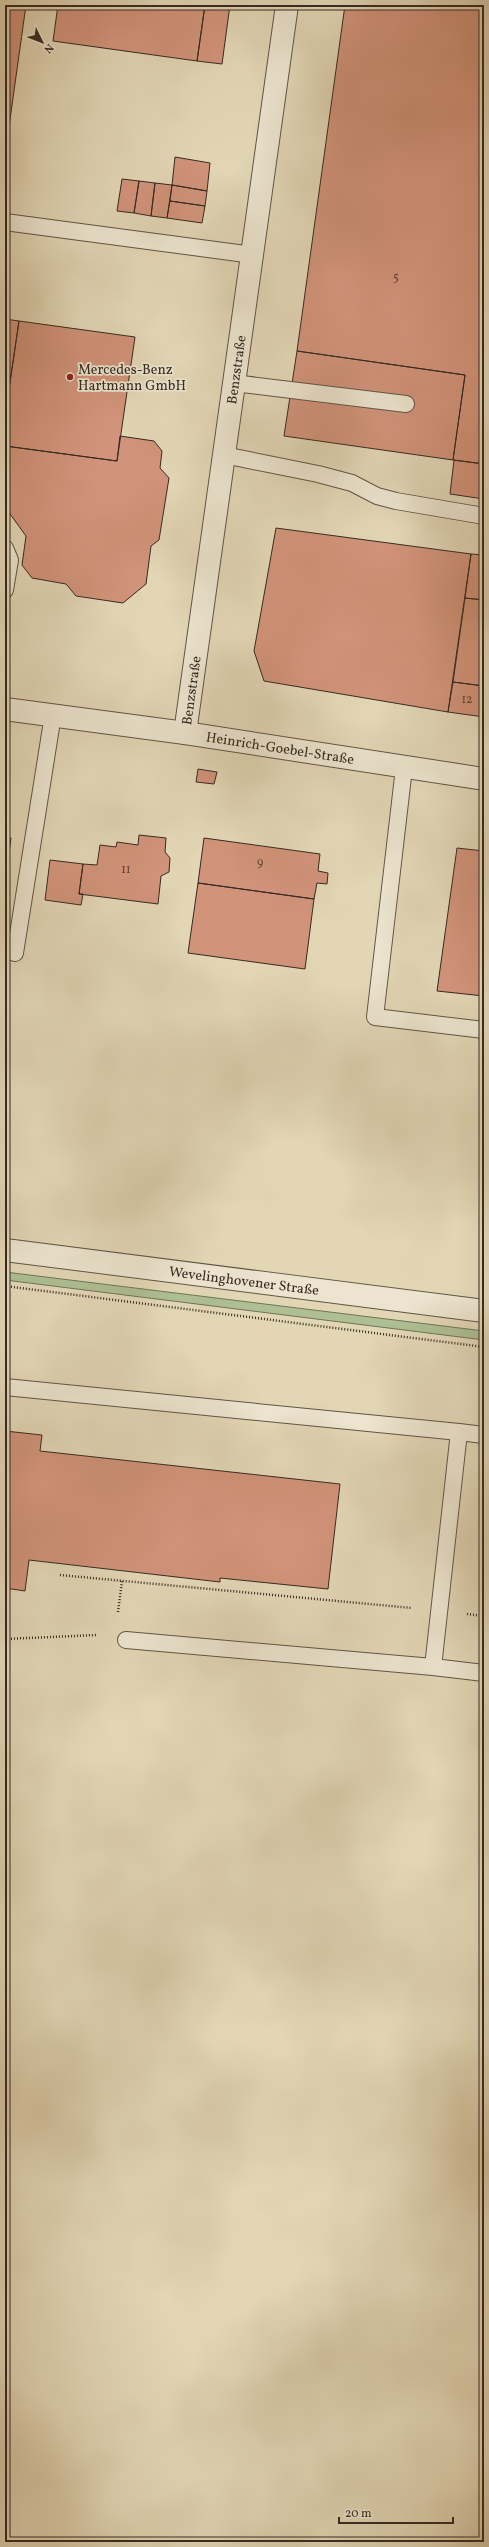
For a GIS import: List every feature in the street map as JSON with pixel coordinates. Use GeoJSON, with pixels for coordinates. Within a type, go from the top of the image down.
{"type":"FeatureCollection","features":[{"type":"Feature","properties":{"kind":"street","name":"Benzstraße"},"geometry":{"type":"LineString","coordinates":[[185,733],[288,5]]}},
{"type":"Feature","properties":{"kind":"street","name":"Heinrich-Goebel-Straße"},"geometry":{"type":"LineString","coordinates":[[5,709],[185,733],[404,768],[484,779]]}},
{"type":"Feature","properties":{"kind":"street","name":"Wevelinghovener Straße"},"geometry":{"type":"LineString","coordinates":[[5,1250],[484,1311]]}},
{"type":"Feature","properties":{"kind":"lane"},"geometry":{"type":"LineString","coordinates":[[5,222],[253,255]]}},
{"type":"Feature","properties":{"kind":"lane"},"geometry":{"type":"LineString","coordinates":[[234,383],[406,404]]}},
{"type":"Feature","properties":{"kind":"lane"},"geometry":{"type":"LineString","coordinates":[[224,455],[318,474],[352,483],[377,496],[396,501],[484,516]]}},
{"type":"Feature","properties":{"kind":"lane"},"geometry":{"type":"LineString","coordinates":[[5,548],[10,560],[5,590]]}},
{"type":"Feature","properties":{"kind":"lane"},"geometry":{"type":"LineString","coordinates":[[16,953],[53,715]]}},
{"type":"Feature","properties":{"kind":"lane"},"geometry":{"type":"LineString","coordinates":[[404,768],[375,1017],[484,1030]]}},
{"type":"Feature","properties":{"kind":"lane"},"geometry":{"type":"LineString","coordinates":[[5,1387],[484,1435]]}},
{"type":"Feature","properties":{"kind":"lane"},"geometry":{"type":"LineString","coordinates":[[433,1667],[459,1432]]}},
{"type":"Feature","properties":{"kind":"lane"},"geometry":{"type":"LineString","coordinates":[[126,1640],[433,1667],[484,1673]]}},
{"type":"Feature","properties":{"kind":"path"},"geometry":{"type":"LineString","coordinates":[[5,1286],[484,1347]]}},
{"type":"Feature","properties":{"kind":"path"},"geometry":{"type":"LineString","coordinates":[[60,1576],[484,1616]]}},
{"type":"Feature","properties":{"kind":"path"},"geometry":{"type":"LineString","coordinates":[[5,1639],[97,1636]]}},
{"type":"Feature","properties":{"kind":"green space"},"geometry":{"type":"Polygon","coordinates":[[[5,1272],[484,1331],[484,1340],[5,1280],[5,1272]]]}},
{"type":"Feature","properties":{"kind":"building"},"geometry":{"type":"Polygon","coordinates":[[[5,5],[26,5],[5,155],[5,5]]]}},
{"type":"Feature","properties":{"kind":"building"},"geometry":{"type":"Polygon","coordinates":[[[58,5],[205,5],[197,61],[53,41],[58,5]]]}},
{"type":"Feature","properties":{"kind":"building"},"geometry":{"type":"Polygon","coordinates":[[[205,5],[230,5],[222,64],[197,61],[205,5]]]}},
{"type":"Feature","properties":{"kind":"building"},"geometry":{"type":"Polygon","coordinates":[[[345,5],[484,5],[484,464],[453,460],[465,375],[297,351],[345,5]]]}},
{"type":"Feature","properties":{"kind":"building"},"geometry":{"type":"Polygon","coordinates":[[[175,157],[210,163],[207,191],[172,185],[175,157]]]}},
{"type":"Feature","properties":{"kind":"building"},"geometry":{"type":"Polygon","coordinates":[[[122,179],[139,181],[134,213],[117,211],[122,179]]]}},
{"type":"Feature","properties":{"kind":"building"},"geometry":{"type":"Polygon","coordinates":[[[139,181],[155,183],[151,216],[134,213],[139,181]]]}},
{"type":"Feature","properties":{"kind":"building"},"geometry":{"type":"Polygon","coordinates":[[[155,183],[172,185],[167,218],[151,216],[155,183]]]}},
{"type":"Feature","properties":{"kind":"building"},"geometry":{"type":"Polygon","coordinates":[[[172,185],[207,191],[205,206],[170,201],[172,185]]]}},
{"type":"Feature","properties":{"kind":"building"},"geometry":{"type":"Polygon","coordinates":[[[170,201],[205,206],[202,223],[167,218],[170,201]]]}},
{"type":"Feature","properties":{"kind":"building"},"geometry":{"type":"Polygon","coordinates":[[[5,319],[19,321],[5,416],[5,319]]]}},
{"type":"Feature","properties":{"kind":"building","name":"Mercedes-Benz Hartmann GmbH"},"geometry":{"type":"Polygon","coordinates":[[[19,321],[135,337],[117,461],[5,446],[5,416],[19,321]]]}},
{"type":"Feature","properties":{"kind":"building"},"geometry":{"type":"Polygon","coordinates":[[[297,351],[465,375],[453,460],[284,436],[297,351]]]}},
{"type":"Feature","properties":{"kind":"building"},"geometry":{"type":"Polygon","coordinates":[[[120,436],[154,441],[162,451],[160,468],[169,478],[159,540],[151,546],[146,584],[123,603],[76,596],[66,584],[32,578],[22,565],[26,536],[5,507],[5,446],[117,461],[120,436]]]}},
{"type":"Feature","properties":{"kind":"building"},"geometry":{"type":"Polygon","coordinates":[[[454,460],[484,464],[484,499],[450,494],[454,460]]]}},
{"type":"Feature","properties":{"kind":"building"},"geometry":{"type":"Polygon","coordinates":[[[276,528],[471,554],[448,712],[264,681],[254,651],[276,528]]]}},
{"type":"Feature","properties":{"kind":"building"},"geometry":{"type":"Polygon","coordinates":[[[471,554],[484,555],[484,600],[465,598],[471,554]]]}},
{"type":"Feature","properties":{"kind":"building"},"geometry":{"type":"Polygon","coordinates":[[[465,598],[484,600],[484,686],[453,682],[465,598]]]}},
{"type":"Feature","properties":{"kind":"building"},"geometry":{"type":"Polygon","coordinates":[[[453,682],[484,686],[484,717],[448,712],[453,682]]]}},
{"type":"Feature","properties":{"kind":"building"},"geometry":{"type":"Polygon","coordinates":[[[198,769],[217,772],[214,784],[196,782],[198,769]]]}},
{"type":"Feature","properties":{"kind":"building"},"geometry":{"type":"Polygon","coordinates":[[[139,835],[166,838],[165,852],[170,858],[169,872],[161,876],[158,904],[79,894],[83,864],[97,865],[100,845],[116,847],[117,842],[138,845],[139,835]]]}},
{"type":"Feature","properties":{"kind":"building"},"geometry":{"type":"Polygon","coordinates":[[[5,837],[11,838],[6,874],[5,874],[5,837]]]}},
{"type":"Feature","properties":{"kind":"building"},"geometry":{"type":"Polygon","coordinates":[[[204,838],[320,854],[318,871],[328,873],[327,884],[317,883],[314,899],[198,883],[204,838]]]}},
{"type":"Feature","properties":{"kind":"building"},"geometry":{"type":"Polygon","coordinates":[[[457,848],[484,851],[484,996],[437,991],[457,848]]]}},
{"type":"Feature","properties":{"kind":"building"},"geometry":{"type":"Polygon","coordinates":[[[50,860],[83,864],[79,894],[83,894],[81,905],[45,900],[50,860]]]}},
{"type":"Feature","properties":{"kind":"building"},"geometry":{"type":"Polygon","coordinates":[[[198,883],[314,899],[305,969],[188,953],[198,883]]]}},
{"type":"Feature","properties":{"kind":"building"},"geometry":{"type":"Polygon","coordinates":[[[5,1431],[42,1435],[40,1451],[340,1484],[328,1589],[220,1578],[220,1582],[29,1560],[25,1591],[5,1588],[5,1431]]]}},
{"type":"Feature","properties":{"kind":"place","name":"Mercedes-Benz Hartmann GmbH"},"geometry":{"type":"Point","coordinates":[70,377]}}]}
